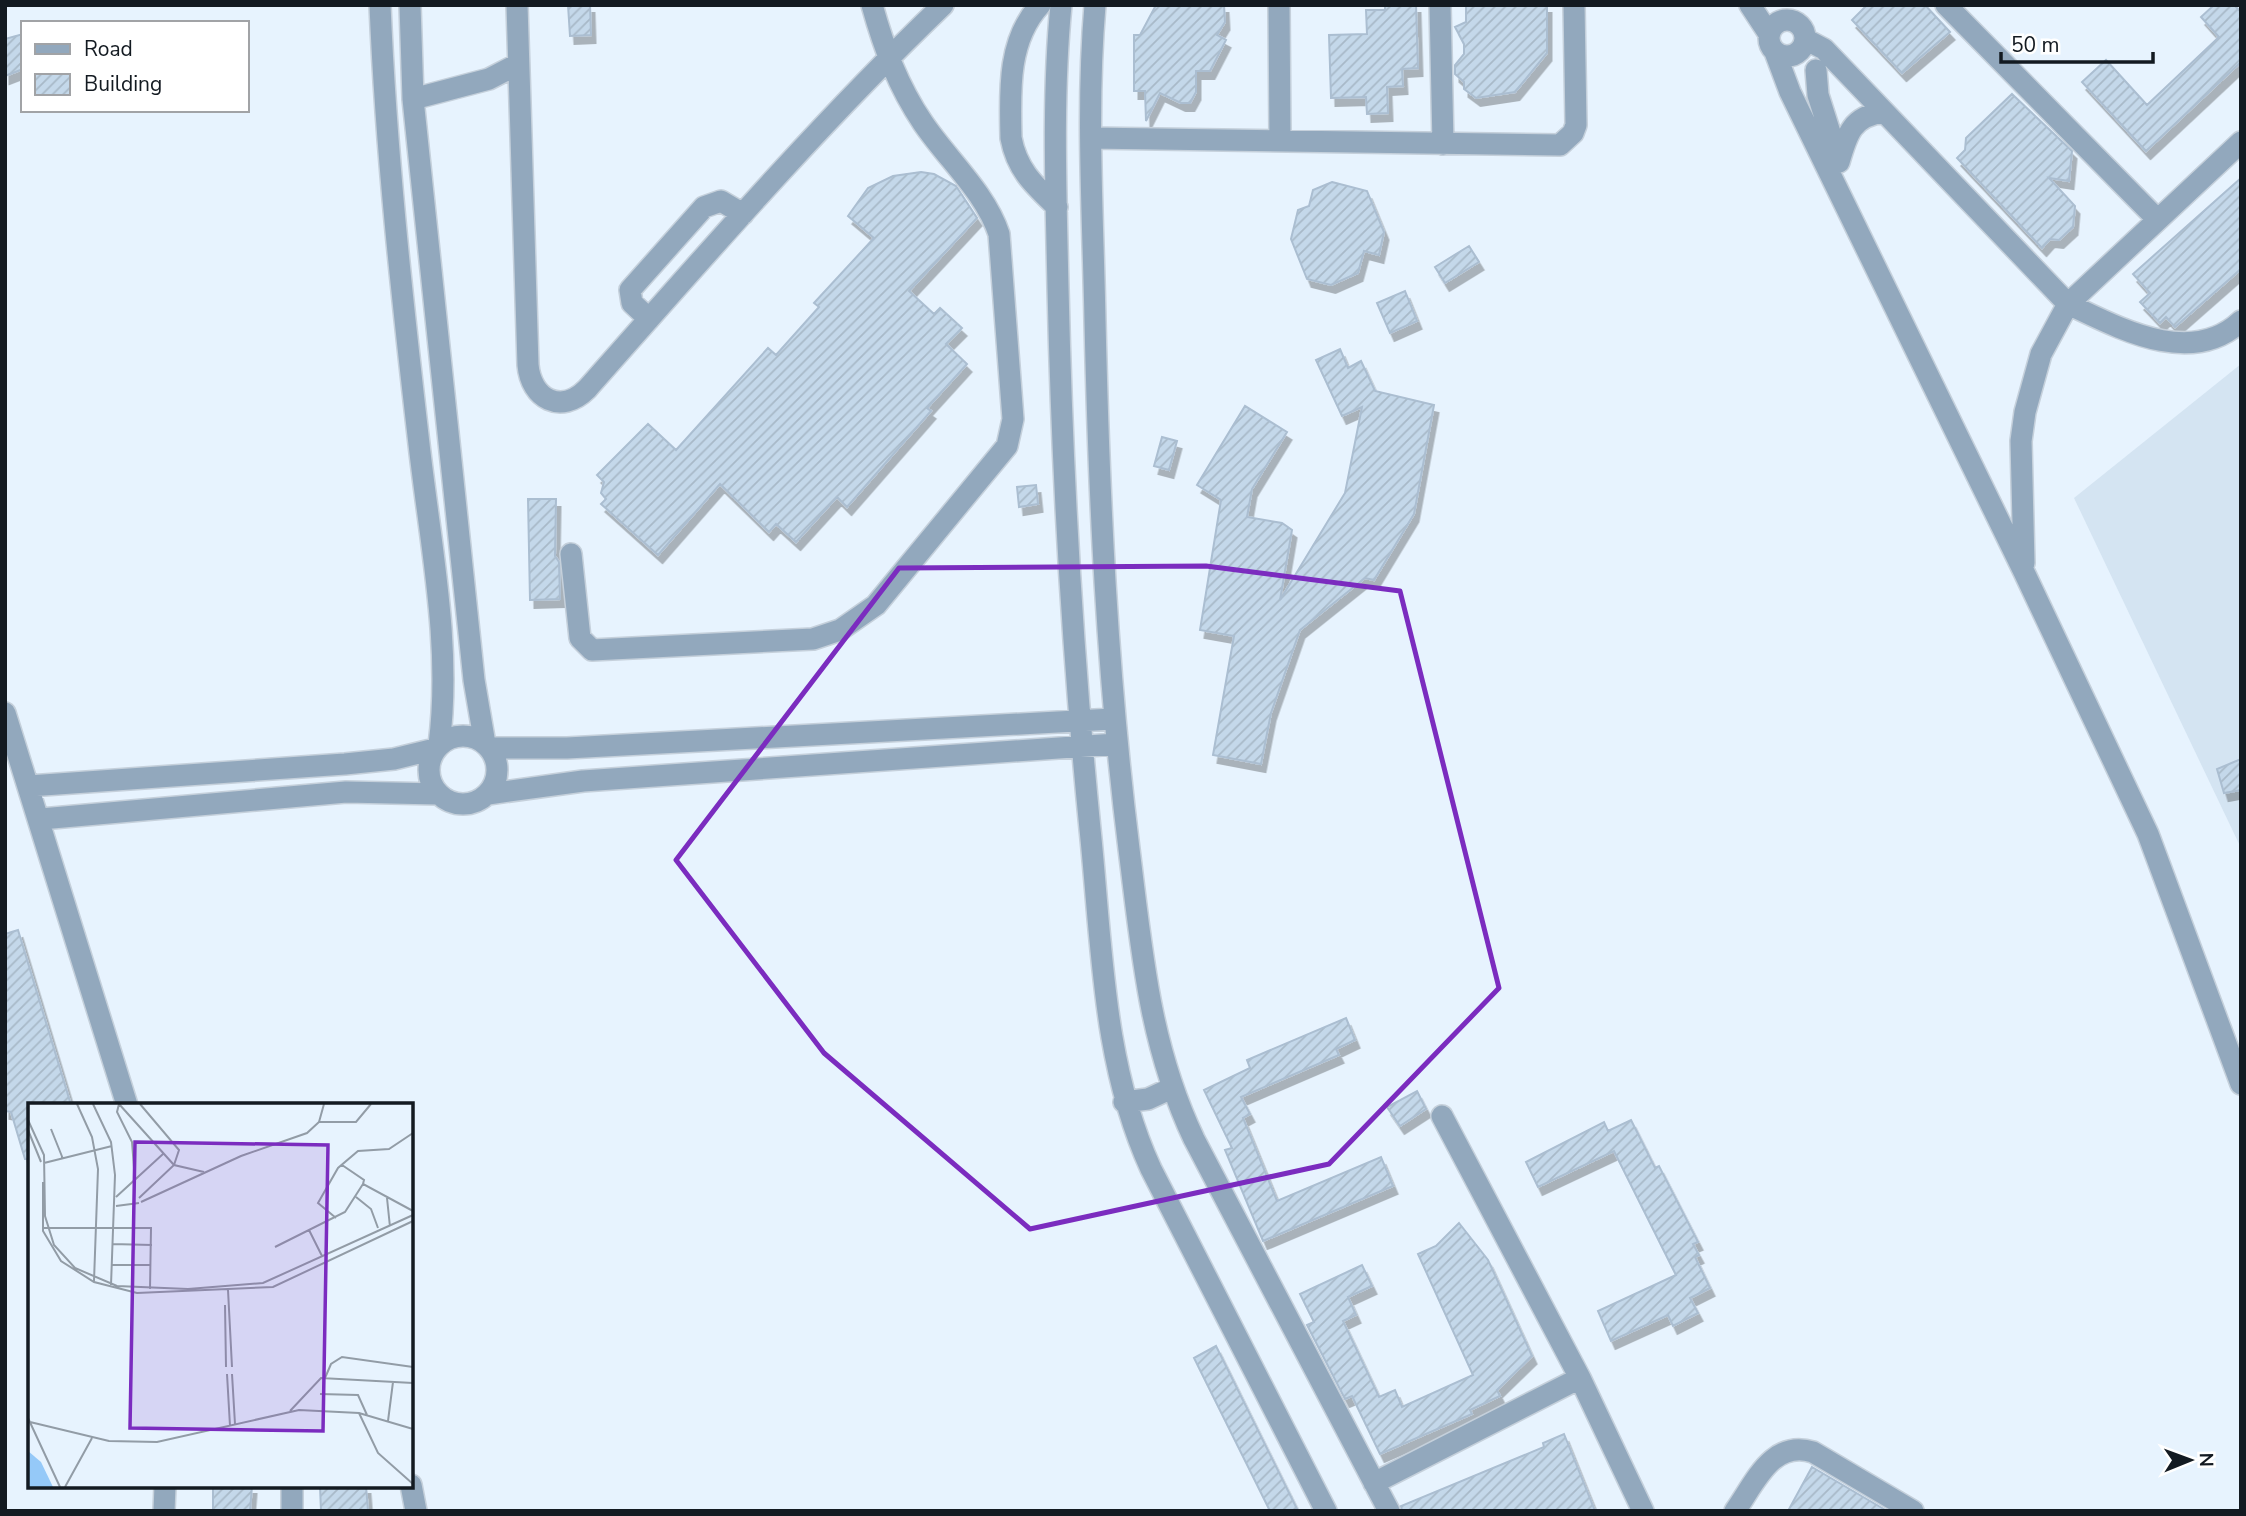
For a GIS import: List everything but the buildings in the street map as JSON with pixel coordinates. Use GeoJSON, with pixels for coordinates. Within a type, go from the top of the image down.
{"type":"FeatureCollection","features":[{"type":"Feature","properties":{"kind":"street"},"geometry":{"type":"LineString","coordinates":[[380,5],[389,170],[438,588],[442,664],[437,747],[428,772],[438,794]]}},
{"type":"Feature","properties":{"kind":"street"},"geometry":{"type":"LineString","coordinates":[[41,819],[346,792],[438,794],[457,804],[479,801],[488,794],[497,776],[495,756],[487,746],[474,680],[413,99],[410,5]]}},
{"type":"Feature","properties":{"kind":"street"},"geometry":{"type":"LineString","coordinates":[[517,5],[527,365],[531,384],[544,399],[563,403],[572,401],[587,389],[743,214],[887,59],[943,5]]}},
{"type":"Feature","properties":{"kind":"street"},"geometry":{"type":"LineString","coordinates":[[571,554],[580,638],[592,650],[813,639],[841,630],[876,605],[1000,458],[1007,446],[1013,419],[999,234],[987,206],[923,124],[887,59],[872,5]]}},
{"type":"Feature","properties":{"kind":"street"},"geometry":{"type":"LineString","coordinates":[[1040,5],[1023,26],[1015,47],[1011,138],[1014,153],[1028,180],[1057,207]]}},
{"type":"Feature","properties":{"kind":"street"},"geometry":{"type":"LineString","coordinates":[[1061,5],[1055,93],[1062,443],[1082,748],[1108,1004],[1124,1102],[1151,1169],[1326,1511]]}},
{"type":"Feature","properties":{"kind":"street"},"geometry":{"type":"LineString","coordinates":[[1095,5],[1091,138],[1097,435],[1113,719],[1146,991],[1172,1088],[1194,1139],[1389,1511]]}},
{"type":"Feature","properties":{"kind":"street"},"geometry":{"type":"LineString","coordinates":[[1279,5],[1280,141]]}},
{"type":"Feature","properties":{"kind":"street"},"geometry":{"type":"LineString","coordinates":[[1440,5],[1443,144]]}},
{"type":"Feature","properties":{"kind":"street"},"geometry":{"type":"LineString","coordinates":[[1091,138],[1552,147],[1568,140],[1573,133],[1577,116],[1574,5]]}},
{"type":"Feature","properties":{"kind":"street"},"geometry":{"type":"LineString","coordinates":[[1750,5],[1786,45],[1816,70],[1837,81],[1857,85]]}},
{"type":"Feature","properties":{"kind":"street"},"geometry":{"type":"LineString","coordinates":[[1946,5],[2157,219]]}},
{"type":"Feature","properties":{"kind":"street"},"geometry":{"type":"LineString","coordinates":[[1785,13],[1800,26],[1786,45],[1790,92],[1837,171],[2148,834],[2241,1084]]}},
{"type":"Feature","properties":{"kind":"street"},"geometry":{"type":"LineString","coordinates":[[1786,45],[1820,45],[2068,304],[2114,326],[2175,342],[2204,342],[2225,334],[2241,321]]}},
{"type":"Feature","properties":{"kind":"street"},"geometry":{"type":"LineString","coordinates":[[413,99],[489,79],[518,64]]}},
{"type":"Feature","properties":{"kind":"street"},"geometry":{"type":"LineString","coordinates":[[1816,70],[1818,95],[1837,171]]}},
{"type":"Feature","properties":{"kind":"street"},"geometry":{"type":"LineString","coordinates":[[1837,171],[1850,128],[1869,114],[1884,112]]}},
{"type":"Feature","properties":{"kind":"street"},"geometry":{"type":"LineString","coordinates":[[2024,572],[2021,471],[2025,412],[2041,354],[2068,304],[2241,142]]}},
{"type":"Feature","properties":{"kind":"street"},"geometry":{"type":"LineString","coordinates":[[649,319],[632,303],[629,295],[660,257],[709,203],[721,201],[743,214]]}},
{"type":"Feature","properties":{"kind":"street"},"geometry":{"type":"LineString","coordinates":[[5,713],[41,819],[126,1103]]}},
{"type":"Feature","properties":{"kind":"street"},"geometry":{"type":"LineString","coordinates":[[29,786],[394,759],[437,747],[462,735],[487,746],[567,748],[1113,719]]}},
{"type":"Feature","properties":{"kind":"street"},"geometry":{"type":"LineString","coordinates":[[488,794],[570,782],[1116,744]]}},
{"type":"Feature","properties":{"kind":"street"},"geometry":{"type":"LineString","coordinates":[[1124,1102],[1148,1098],[1172,1088]]}},
{"type":"Feature","properties":{"kind":"street"},"geometry":{"type":"LineString","coordinates":[[1442,1116],[1580,1378],[1643,1511]]}},
{"type":"Feature","properties":{"kind":"street"},"geometry":{"type":"LineString","coordinates":[[1374,1483],[1580,1378]]}},
{"type":"Feature","properties":{"kind":"street"},"geometry":{"type":"LineString","coordinates":[[1735,1511],[1770,1460],[1795,1448],[1813,1452],[1913,1511]]}},
{"type":"Feature","properties":{"kind":"street"},"geometry":{"type":"LineString","coordinates":[[164,1511],[165,1488]]}},
{"type":"Feature","properties":{"kind":"street"},"geometry":{"type":"LineString","coordinates":[[412,1488],[416,1511]]}},
{"type":"Feature","properties":{"kind":"street"},"geometry":{"type":"LineString","coordinates":[[292,1489],[292,1511]]}},
{"type":"Feature","properties":{"kind":"highlighted area"},"geometry":{"type":"Polygon","coordinates":[[[1206,566],[1400,591],[1499,988],[1329,1164],[1030,1229],[824,1053],[676,860],[899,568],[1206,566]]]}},
{"type":"Feature","properties":{"kind":"shaded area"},"geometry":{"type":"Polygon","coordinates":[[[2241,364],[2241,848],[2074,498],[2241,364]]]}}]}
